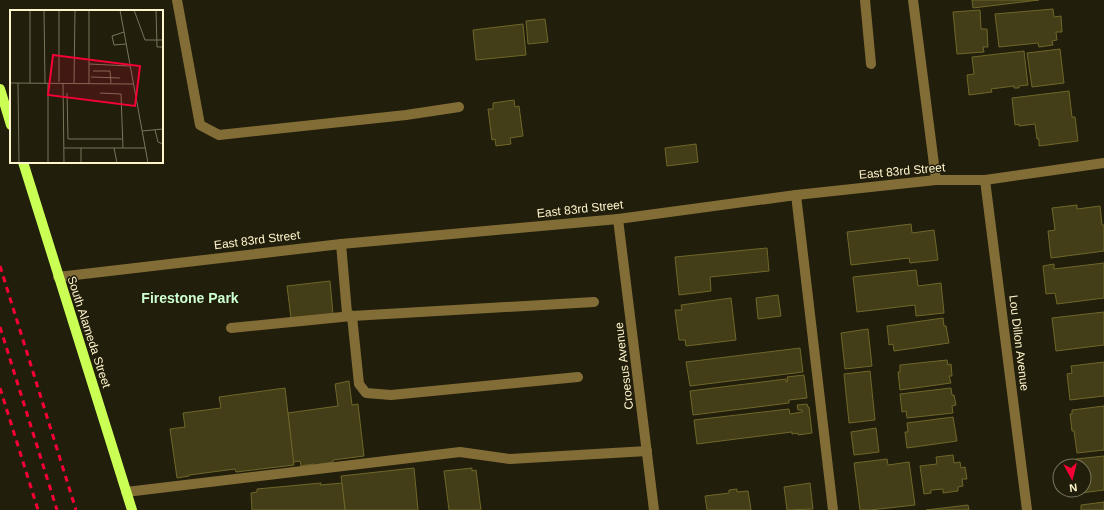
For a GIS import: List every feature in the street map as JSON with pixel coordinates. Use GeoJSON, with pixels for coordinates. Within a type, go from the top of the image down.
{"type":"FeatureCollection","features":[{"type":"Feature","properties":{"kind":"main road"},"geometry":{"type":"LineString","coordinates":[[0,89],[10,122]]}},
{"type":"Feature","properties":{"kind":"main road","name":"South Alameda Street"},"geometry":{"type":"LineString","coordinates":[[23,163],[132,510]]}},
{"type":"Feature","properties":{"kind":"street"},"geometry":{"type":"LineString","coordinates":[[177,0],[200,126],[219,136],[406,115],[459,107]]}},
{"type":"Feature","properties":{"kind":"street"},"geometry":{"type":"LineString","coordinates":[[865,0],[871,64]]}},
{"type":"Feature","properties":{"kind":"street"},"geometry":{"type":"LineString","coordinates":[[912,0],[936,180]]}},
{"type":"Feature","properties":{"kind":"street","name":"East 83rd Street"},"geometry":{"type":"LineString","coordinates":[[58,277],[341,244],[618,219],[796,195],[936,180],[985,180],[1104,163]]}},
{"type":"Feature","properties":{"kind":"street","name":"Lou Dillon Avenue"},"geometry":{"type":"LineString","coordinates":[[985,180],[1027,510]]}},
{"type":"Feature","properties":{"kind":"street"},"geometry":{"type":"LineString","coordinates":[[796,195],[833,510]]}},
{"type":"Feature","properties":{"kind":"street","name":"Croesus Avenue"},"geometry":{"type":"LineString","coordinates":[[618,219],[654,510]]}},
{"type":"Feature","properties":{"kind":"street"},"geometry":{"type":"LineString","coordinates":[[341,244],[347,313],[352,316]]}},
{"type":"Feature","properties":{"kind":"street"},"geometry":{"type":"LineString","coordinates":[[231,328],[352,316],[594,302]]}},
{"type":"Feature","properties":{"kind":"street"},"geometry":{"type":"LineString","coordinates":[[352,316],[359,384],[366,394],[391,395],[578,377]]}},
{"type":"Feature","properties":{"kind":"street"},"geometry":{"type":"LineString","coordinates":[[126,492],[460,452],[510,459],[647,451]]}},
{"type":"Feature","properties":{"kind":"building"},"geometry":{"type":"Polygon","coordinates":[[[972,0],[1039,0],[973,8],[972,0]]]}},
{"type":"Feature","properties":{"kind":"building"},"geometry":{"type":"Polygon","coordinates":[[[1053,9],[1054,17],[1061,16],[1062,32],[1056,32],[1057,40],[1052,41],[1053,45],[1039,47],[1038,43],[999,47],[995,14],[1053,9]]]}},
{"type":"Feature","properties":{"kind":"building"},"geometry":{"type":"Polygon","coordinates":[[[980,10],[981,29],[987,29],[988,47],[983,47],[984,52],[957,54],[953,12],[980,10]]]}},
{"type":"Feature","properties":{"kind":"building"},"geometry":{"type":"Polygon","coordinates":[[[545,19],[548,42],[528,44],[526,21],[545,19]]]}},
{"type":"Feature","properties":{"kind":"building"},"geometry":{"type":"Polygon","coordinates":[[[523,24],[526,55],[476,60],[473,30],[523,24]]]}},
{"type":"Feature","properties":{"kind":"building"},"geometry":{"type":"Polygon","coordinates":[[[1060,49],[1064,83],[1032,87],[1027,53],[1060,49]]]}},
{"type":"Feature","properties":{"kind":"building"},"geometry":{"type":"Polygon","coordinates":[[[1024,51],[1028,85],[1019,86],[1019,88],[1014,88],[1014,86],[991,89],[992,92],[969,95],[967,75],[974,74],[972,57],[1024,51]]]}},
{"type":"Feature","properties":{"kind":"building"},"geometry":{"type":"Polygon","coordinates":[[[1069,91],[1072,117],[1075,117],[1078,141],[1039,146],[1039,139],[1037,139],[1035,124],[1015,125],[1012,98],[1069,91]]]}},
{"type":"Feature","properties":{"kind":"building"},"geometry":{"type":"Polygon","coordinates":[[[514,100],[515,107],[519,106],[523,136],[510,138],[511,144],[496,146],[495,139],[492,140],[488,109],[493,109],[493,103],[514,100]]]}},
{"type":"Feature","properties":{"kind":"building"},"geometry":{"type":"Polygon","coordinates":[[[696,144],[698,162],[667,166],[665,148],[696,144]]]}},
{"type":"Feature","properties":{"kind":"building"},"geometry":{"type":"Polygon","coordinates":[[[1077,205],[1077,209],[1100,206],[1102,225],[1104,225],[1104,251],[1051,258],[1048,231],[1055,230],[1052,208],[1077,205]]]}},
{"type":"Feature","properties":{"kind":"building"},"geometry":{"type":"Polygon","coordinates":[[[911,224],[912,233],[934,230],[938,260],[910,263],[909,258],[851,265],[847,232],[911,224]]]}},
{"type":"Feature","properties":{"kind":"building"},"geometry":{"type":"Polygon","coordinates":[[[767,248],[769,271],[710,277],[711,291],[679,295],[675,257],[767,248]]]}},
{"type":"Feature","properties":{"kind":"building"},"geometry":{"type":"Polygon","coordinates":[[[1104,263],[1104,298],[1057,304],[1055,293],[1046,294],[1043,266],[1054,264],[1054,269],[1104,263]]]}},
{"type":"Feature","properties":{"kind":"building"},"geometry":{"type":"Polygon","coordinates":[[[916,270],[918,286],[941,283],[944,313],[916,316],[915,305],[857,312],[853,277],[916,270]]]}},
{"type":"Feature","properties":{"kind":"building"},"geometry":{"type":"Polygon","coordinates":[[[330,281],[333,314],[291,318],[287,286],[330,281]]]}},
{"type":"Feature","properties":{"kind":"building"},"geometry":{"type":"Polygon","coordinates":[[[778,295],[781,316],[758,319],[756,298],[778,295]]]}},
{"type":"Feature","properties":{"kind":"building"},"geometry":{"type":"Polygon","coordinates":[[[731,298],[736,340],[686,346],[685,340],[679,340],[675,310],[682,310],[681,305],[731,298]]]}},
{"type":"Feature","properties":{"kind":"building"},"geometry":{"type":"Polygon","coordinates":[[[1104,312],[1104,345],[1056,351],[1052,318],[1104,312]]]}},
{"type":"Feature","properties":{"kind":"building"},"geometry":{"type":"Polygon","coordinates":[[[943,318],[949,343],[894,351],[893,344],[889,345],[887,326],[943,318]]]}},
{"type":"Feature","properties":{"kind":"building"},"geometry":{"type":"Polygon","coordinates":[[[868,329],[872,366],[845,369],[841,333],[868,329]]]}},
{"type":"Feature","properties":{"kind":"building"},"geometry":{"type":"Polygon","coordinates":[[[800,348],[803,372],[690,386],[686,362],[800,348]]]}},
{"type":"Feature","properties":{"kind":"building"},"geometry":{"type":"Polygon","coordinates":[[[947,360],[948,365],[951,364],[952,376],[949,376],[951,383],[900,390],[898,372],[900,372],[900,365],[947,360]]]}},
{"type":"Feature","properties":{"kind":"building"},"geometry":{"type":"Polygon","coordinates":[[[1104,362],[1104,396],[1070,400],[1067,374],[1072,373],[1071,366],[1104,362]]]}},
{"type":"Feature","properties":{"kind":"building"},"geometry":{"type":"Polygon","coordinates":[[[870,371],[875,420],[849,423],[844,374],[870,371]]]}},
{"type":"Feature","properties":{"kind":"building"},"geometry":{"type":"Polygon","coordinates":[[[804,375],[807,398],[789,400],[789,403],[693,415],[690,391],[786,379],[786,382],[788,381],[787,377],[804,375]]]}},
{"type":"Feature","properties":{"kind":"building"},"geometry":{"type":"Polygon","coordinates":[[[349,381],[352,405],[358,404],[364,456],[333,460],[333,462],[314,465],[301,466],[300,461],[293,462],[288,413],[338,406],[335,384],[349,381]]]}},
{"type":"Feature","properties":{"kind":"building"},"geometry":{"type":"Polygon","coordinates":[[[285,388],[294,465],[236,472],[235,469],[177,478],[170,429],[185,427],[183,413],[221,408],[219,397],[285,388]]]}},
{"type":"Feature","properties":{"kind":"building"},"geometry":{"type":"Polygon","coordinates":[[[951,388],[956,405],[952,406],[953,413],[907,418],[906,411],[902,412],[900,394],[951,388]]]}},
{"type":"Feature","properties":{"kind":"building"},"geometry":{"type":"Polygon","coordinates":[[[807,404],[809,407],[812,433],[798,435],[798,433],[792,434],[792,432],[697,444],[694,420],[789,409],[790,414],[802,412],[802,410],[798,410],[797,405],[807,404]]]}},
{"type":"Feature","properties":{"kind":"building"},"geometry":{"type":"Polygon","coordinates":[[[1104,406],[1104,450],[1077,453],[1070,414],[1072,414],[1072,410],[1104,406]]]}},
{"type":"Feature","properties":{"kind":"building"},"geometry":{"type":"Polygon","coordinates":[[[953,417],[957,441],[907,448],[905,432],[908,432],[907,423],[953,417]]]}},
{"type":"Feature","properties":{"kind":"building"},"geometry":{"type":"Polygon","coordinates":[[[876,428],[879,452],[854,455],[851,432],[876,428]]]}},
{"type":"Feature","properties":{"kind":"building"},"geometry":{"type":"Polygon","coordinates":[[[953,455],[954,463],[960,462],[961,468],[965,467],[967,479],[962,479],[963,486],[958,487],[958,491],[943,493],[943,489],[931,490],[931,493],[924,494],[920,466],[937,464],[936,457],[953,455]]]}},
{"type":"Feature","properties":{"kind":"building"},"geometry":{"type":"Polygon","coordinates":[[[1104,456],[1104,490],[1092,492],[1092,458],[1085,458],[1104,456]]]}},
{"type":"Feature","properties":{"kind":"building"},"geometry":{"type":"Polygon","coordinates":[[[887,459],[888,465],[909,462],[915,505],[860,510],[854,463],[887,459]]]}},
{"type":"Feature","properties":{"kind":"building"},"geometry":{"type":"Polygon","coordinates":[[[414,468],[418,510],[345,510],[341,476],[414,468]]]}},
{"type":"Feature","properties":{"kind":"building"},"geometry":{"type":"Polygon","coordinates":[[[472,468],[472,471],[476,470],[481,510],[449,510],[444,471],[472,468]]]}},
{"type":"Feature","properties":{"kind":"building"},"geometry":{"type":"Polygon","coordinates":[[[321,483],[320,485],[342,483],[345,510],[252,510],[251,493],[257,492],[257,489],[321,483]]]}},
{"type":"Feature","properties":{"kind":"building"},"geometry":{"type":"Polygon","coordinates":[[[810,483],[813,509],[787,510],[784,487],[810,483]]]}},
{"type":"Feature","properties":{"kind":"building"},"geometry":{"type":"Polygon","coordinates":[[[737,489],[737,492],[748,491],[751,510],[707,510],[705,496],[729,493],[729,490],[737,489]]]}},
{"type":"Feature","properties":{"kind":"building"},"geometry":{"type":"Polygon","coordinates":[[[1104,502],[1104,510],[1081,510],[1081,505],[1104,502]]]}},
{"type":"Feature","properties":{"kind":"building"},"geometry":{"type":"Polygon","coordinates":[[[968,505],[969,510],[926,510],[968,505]]]}},
{"type":"Feature","properties":{"kind":"railway"},"geometry":{"type":"LineString","coordinates":[[0,266],[76,510]]}},
{"type":"Feature","properties":{"kind":"railway"},"geometry":{"type":"LineString","coordinates":[[0,327],[57,510]]}},
{"type":"Feature","properties":{"kind":"railway"},"geometry":{"type":"LineString","coordinates":[[0,388],[38,510]]}},
{"type":"Feature","properties":{"kind":"district","name":"Firestone Park"},"geometry":{"type":"Point","coordinates":[190,298]}}]}
